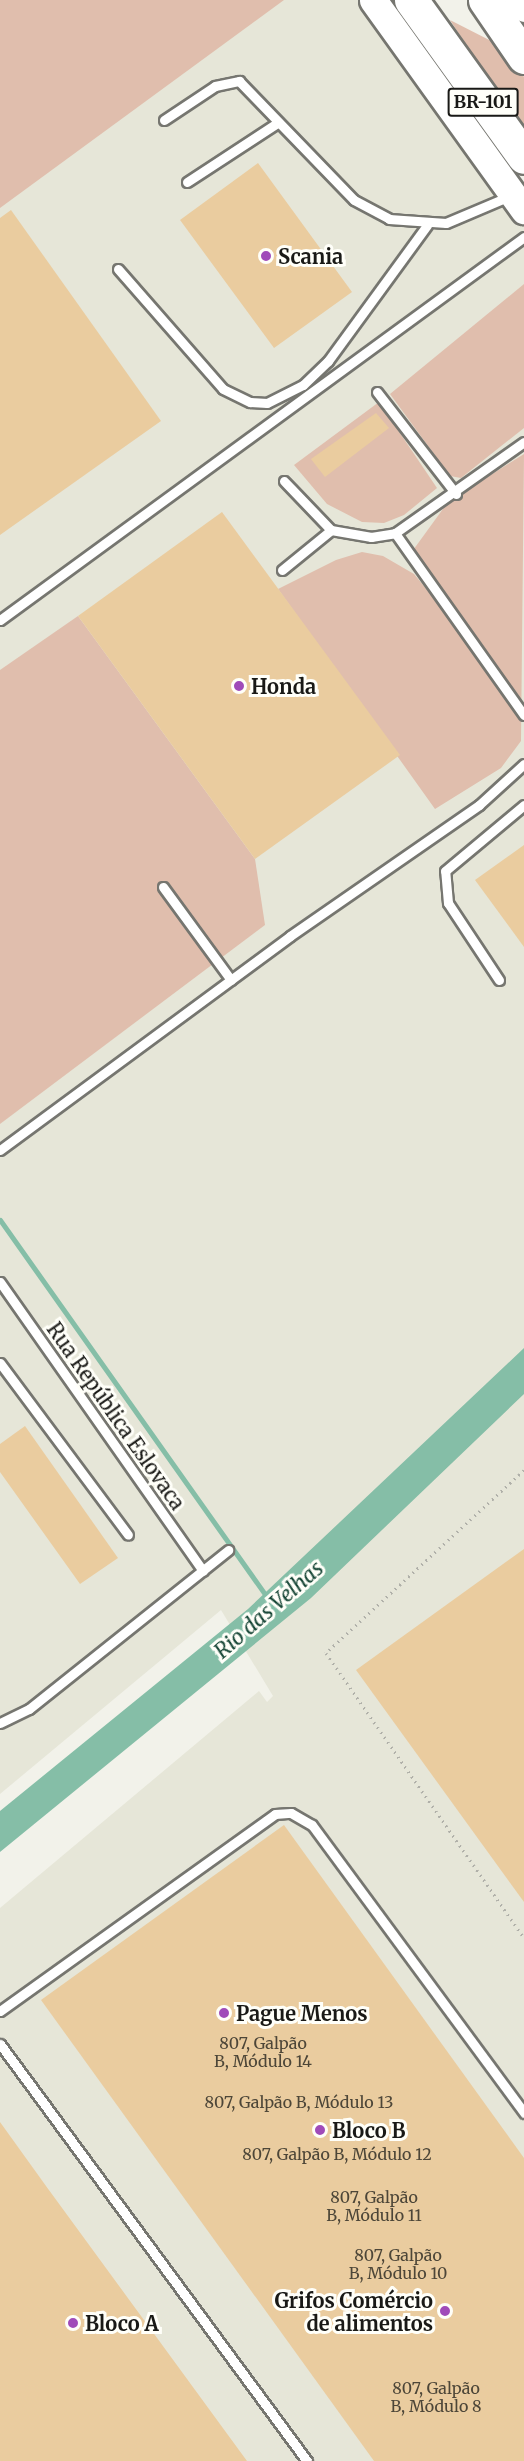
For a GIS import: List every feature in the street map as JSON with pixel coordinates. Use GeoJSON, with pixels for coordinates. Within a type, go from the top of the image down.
{"type":"FeatureCollection","features":[{"type":"Feature","properties":{"kind":"highway","name":"BR-101"},"geometry":{"type":"LineString","coordinates":[[411,0],[524,157]]}},
{"type":"Feature","properties":{"kind":"highway"},"geometry":{"type":"LineString","coordinates":[[485,0],[524,57]]}},
{"type":"Feature","properties":{"kind":"main road"},"geometry":{"type":"LineString","coordinates":[[373,0],[518,202]]}},
{"type":"Feature","properties":{"kind":"main road"},"geometry":{"type":"LineString","coordinates":[[518,0],[524,8]]}},
{"type":"Feature","properties":{"kind":"lane"},"geometry":{"type":"LineString","coordinates":[[164,120],[234,80],[250,88],[278,123],[354,200],[389,219],[428,225],[459,220],[518,202]]}},
{"type":"Feature","properties":{"kind":"lane"},"geometry":{"type":"LineString","coordinates":[[187,182],[278,123]]}},
{"type":"Feature","properties":{"kind":"lane"},"geometry":{"type":"LineString","coordinates":[[118,269],[223,389],[250,402],[267,403],[303,385],[328,361],[428,225]]}},
{"type":"Feature","properties":{"kind":"lane"},"geometry":{"type":"LineString","coordinates":[[0,620],[524,237]]}},
{"type":"Feature","properties":{"kind":"lane"},"geometry":{"type":"LineString","coordinates":[[377,392],[456,494]]}},
{"type":"Feature","properties":{"kind":"lane"},"geometry":{"type":"LineString","coordinates":[[284,481],[331,530],[371,537],[395,533],[456,494],[521,446]]}},
{"type":"Feature","properties":{"kind":"lane"},"geometry":{"type":"LineString","coordinates":[[282,570],[331,530]]}},
{"type":"Feature","properties":{"kind":"lane"},"geometry":{"type":"LineString","coordinates":[[395,533],[524,715]]}},
{"type":"Feature","properties":{"kind":"lane"},"geometry":{"type":"LineString","coordinates":[[0,1149],[231,980],[479,805],[524,764]]}},
{"type":"Feature","properties":{"kind":"lane"},"geometry":{"type":"LineString","coordinates":[[499,980],[448,903],[445,871],[524,805]]}},
{"type":"Feature","properties":{"kind":"lane"},"geometry":{"type":"LineString","coordinates":[[163,887],[231,980]]}},
{"type":"Feature","properties":{"kind":"lane","name":"Rua República Eslovaca"},"geometry":{"type":"LineString","coordinates":[[0,1282],[203,1571]]}},
{"type":"Feature","properties":{"kind":"lane"},"geometry":{"type":"LineString","coordinates":[[0,1363],[128,1535]]}},
{"type":"Feature","properties":{"kind":"lane"},"geometry":{"type":"LineString","coordinates":[[0,1723],[29,1709],[228,1550]]}},
{"type":"Feature","properties":{"kind":"lane"},"geometry":{"type":"LineString","coordinates":[[0,2011],[275,1814],[291,1813],[312,1825],[524,2113]]}},
{"type":"Feature","properties":{"kind":"lane"},"geometry":{"type":"LineString","coordinates":[[0,2044],[307,2461]]}},
{"type":"Feature","properties":{"kind":"path"},"geometry":{"type":"LineString","coordinates":[[524,1470],[326,1653],[524,1938]]}},
{"type":"Feature","properties":{"kind":"shaded area"},"geometry":{"type":"Polygon","coordinates":[[[0,0],[361,0],[524,218],[524,2461],[0,2461],[0,1908],[259,1691],[267,1702],[273,1696],[221,1610],[0,1794],[0,0]]]}},
{"type":"Feature","properties":{"kind":"shaded area"},"geometry":{"type":"Polygon","coordinates":[[[0,0],[284,0],[0,208],[0,0]]]}},
{"type":"Feature","properties":{"kind":"shaded area"},"geometry":{"type":"Polygon","coordinates":[[[450,20],[501,46],[524,77],[524,135],[450,20]]]}},
{"type":"Feature","properties":{"kind":"shaded area"},"geometry":{"type":"Polygon","coordinates":[[[524,284],[524,428],[461,478],[450,476],[390,394],[524,284]]]}},
{"type":"Feature","properties":{"kind":"shaded area"},"geometry":{"type":"Polygon","coordinates":[[[379,402],[437,488],[404,515],[384,523],[362,522],[327,504],[294,465],[379,402]]]}},
{"type":"Feature","properties":{"kind":"shaded area"},"geometry":{"type":"Polygon","coordinates":[[[524,454],[521,741],[501,768],[435,809],[278,589],[336,560],[362,552],[383,556],[414,574],[511,692],[411,553],[448,502],[524,454]]]}},
{"type":"Feature","properties":{"kind":"shaded area"},"geometry":{"type":"Polygon","coordinates":[[[78,616],[255,859],[265,925],[0,1124],[0,670],[78,616]]]}},
{"type":"Feature","properties":{"kind":"water","name":"Rio das Velhas"},"geometry":{"type":"Polygon","coordinates":[[[524,1348],[524,1394],[311,1598],[0,1852],[0,1811],[248,1609],[524,1348]]]}},
{"type":"Feature","properties":{"kind":"building","name":"Scania"},"geometry":{"type":"Polygon","coordinates":[[[258,163],[352,292],[274,348],[180,220],[258,163]]]}},
{"type":"Feature","properties":{"kind":"building"},"geometry":{"type":"Polygon","coordinates":[[[11,210],[161,421],[0,535],[0,218],[11,210]]]}},
{"type":"Feature","properties":{"kind":"building"},"geometry":{"type":"Polygon","coordinates":[[[376,413],[389,428],[325,477],[311,459],[376,413]]]}},
{"type":"Feature","properties":{"kind":"building","name":"Honda"},"geometry":{"type":"Polygon","coordinates":[[[222,512],[400,755],[255,859],[78,616],[222,512]]]}},
{"type":"Feature","properties":{"kind":"building"},"geometry":{"type":"Polygon","coordinates":[[[524,845],[524,947],[475,880],[524,845]]]}},
{"type":"Feature","properties":{"kind":"building"},"geometry":{"type":"Polygon","coordinates":[[[25,1426],[118,1558],[80,1584],[0,1472],[0,1444],[25,1426]]]}},
{"type":"Feature","properties":{"kind":"building"},"geometry":{"type":"Polygon","coordinates":[[[524,1549],[524,1902],[356,1670],[524,1549]]]}},
{"type":"Feature","properties":{"kind":"building","name":"Bloco B"},"geometry":{"type":"Polygon","coordinates":[[[284,1825],[524,2158],[524,2461],[374,2461],[41,2000],[284,1825]]]}},
{"type":"Feature","properties":{"kind":"building","name":"Bloco A"},"geometry":{"type":"Polygon","coordinates":[[[0,2122],[46,2186],[247,2461],[0,2461],[0,2122]]]}},
{"type":"Feature","properties":{"kind":"waterway","name":"Rio das Velhas"},"geometry":{"type":"LineString","coordinates":[[0,1220],[268,1598]]}},
{"type":"Feature","properties":{"kind":"place","name":"Scania"},"geometry":{"type":"Point","coordinates":[266,256]}},
{"type":"Feature","properties":{"kind":"place","name":"Honda"},"geometry":{"type":"Point","coordinates":[239,686]}},
{"type":"Feature","properties":{"kind":"place","name":"Pague Menos"},"geometry":{"type":"Point","coordinates":[224,2013]}},
{"type":"Feature","properties":{"kind":"place","name":"Bloco B"},"geometry":{"type":"Point","coordinates":[320,2130]}},
{"type":"Feature","properties":{"kind":"place","name":"Grifos Comércio de alimentos"},"geometry":{"type":"Point","coordinates":[445,2311]}},
{"type":"Feature","properties":{"kind":"place","name":"Bloco A"},"geometry":{"type":"Point","coordinates":[73,2323]}}]}
